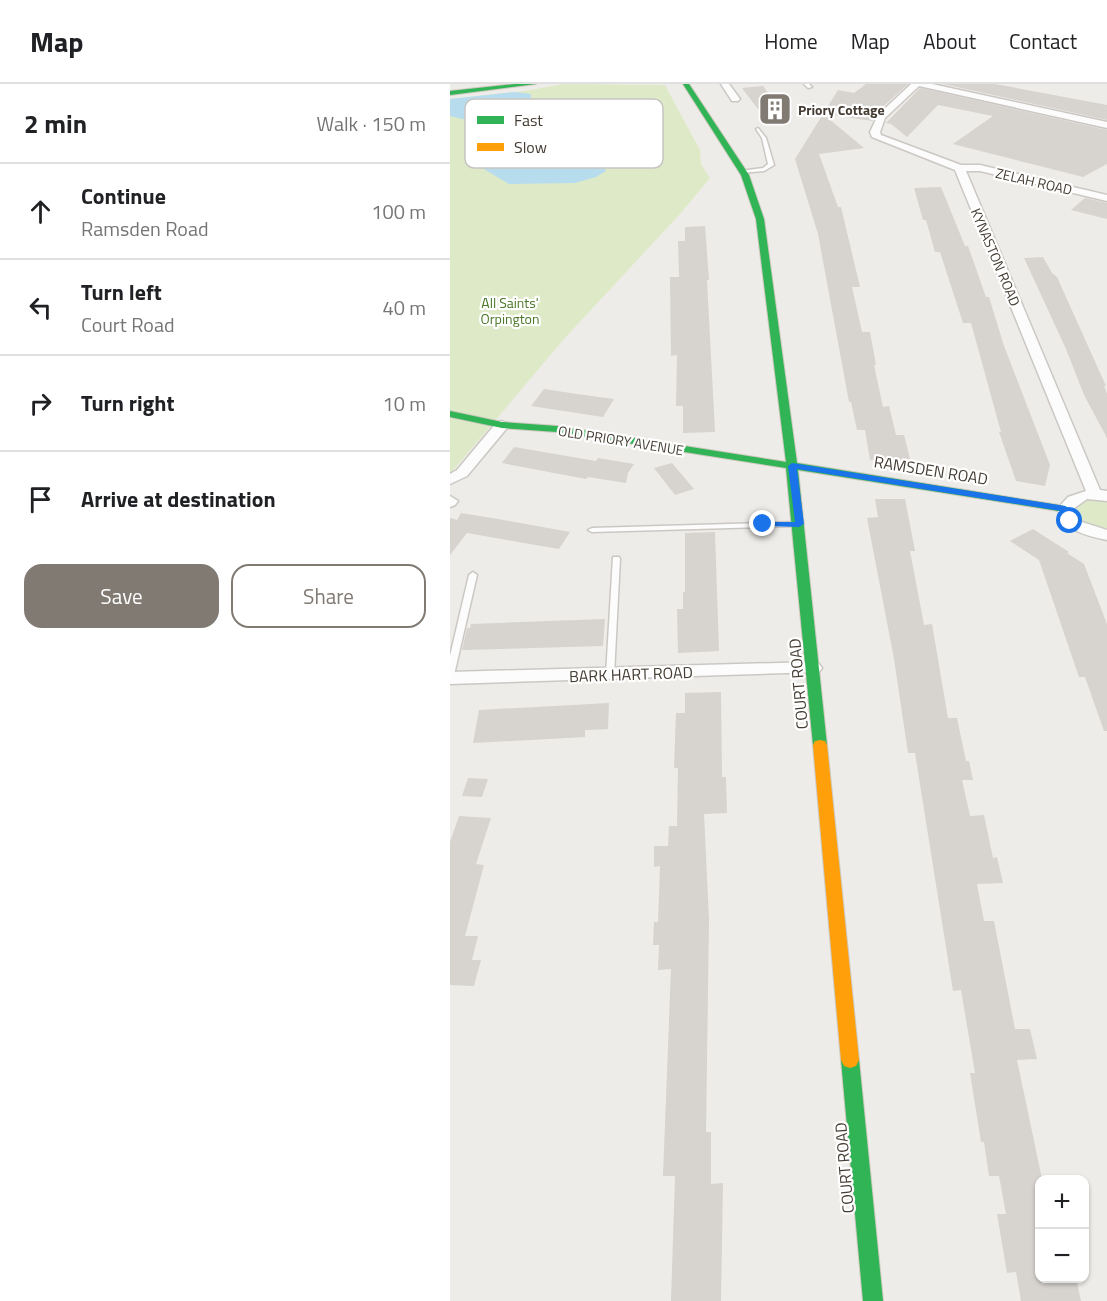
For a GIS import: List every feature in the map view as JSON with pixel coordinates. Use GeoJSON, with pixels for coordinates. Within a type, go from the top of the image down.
{"type":"FeatureCollection","features":[{"type":"Feature","properties":{"kind":"main road"},"geometry":{"type":"LineString","coordinates":[[450,93],[469,87],[532,84]]}},
{"type":"Feature","properties":{"kind":"main road","name":"COURT ROAD"},"geometry":{"type":"LineString","coordinates":[[686,84],[742,172],[760,219],[799,524],[873,1301]]}},
{"type":"Feature","properties":{"kind":"main road","name":"OLD PRIORY AVENUE"},"geometry":{"type":"LineString","coordinates":[[450,414],[502,425],[557,429],[792,466]]}},
{"type":"Feature","properties":{"kind":"main road","name":"RAMSDEN ROAD"},"geometry":{"type":"LineString","coordinates":[[792,466],[1065,509]]}},
{"type":"Feature","properties":{"kind":"street"},"geometry":{"type":"LineString","coordinates":[[725,84],[735,99]]}},
{"type":"Feature","properties":{"kind":"street"},"geometry":{"type":"LineString","coordinates":[[916,84],[881,117],[874,132],[877,137],[960,168]]}},
{"type":"Feature","properties":{"kind":"street"},"geometry":{"type":"LineString","coordinates":[[920,84],[1107,125]]}},
{"type":"Feature","properties":{"kind":"street","name":"ZELAH ROAD"},"geometry":{"type":"LineString","coordinates":[[960,168],[980,168],[1107,198]]}},
{"type":"Feature","properties":{"kind":"street","name":"KYNASTON ROAD"},"geometry":{"type":"LineString","coordinates":[[960,168],[965,185],[1101,495]]}},
{"type":"Feature","properties":{"kind":"street"},"geometry":{"type":"LineString","coordinates":[[450,480],[462,473],[502,425]]}},
{"type":"Feature","properties":{"kind":"street"},"geometry":{"type":"LineString","coordinates":[[1101,495],[1074,498],[1065,509],[1070,521],[1086,532],[1107,535]]}},
{"type":"Feature","properties":{"kind":"street","name":"BARK HART ROAD"},"geometry":{"type":"LineString","coordinates":[[450,677],[610,675],[813,668]]}},
{"type":"Feature","properties":{"kind":"lane"},"geometry":{"type":"LineString","coordinates":[[742,172],[764,169],[771,165],[763,137],[758,129]]}},
{"type":"Feature","properties":{"kind":"lane"},"geometry":{"type":"LineString","coordinates":[[763,137],[769,130]]}},
{"type":"Feature","properties":{"kind":"lane"},"geometry":{"type":"LineString","coordinates":[[592,530],[799,524]]}},
{"type":"Feature","properties":{"kind":"lane"},"geometry":{"type":"LineString","coordinates":[[610,675],[616,559]]}},
{"type":"Feature","properties":{"kind":"lane"},"geometry":{"type":"LineString","coordinates":[[450,677],[473,575]]}},
{"type":"Feature","properties":{"kind":"green space","name":"All Saints' Orpington"},"geometry":{"type":"Polygon","coordinates":[[[563,84],[665,85],[700,150],[701,164],[710,178],[681,213],[564,339],[450,474],[450,99],[525,91],[563,84]]]}},
{"type":"Feature","properties":{"kind":"green space"},"geometry":{"type":"Polygon","coordinates":[[[1088,500],[1107,501],[1107,528],[1093,528],[1076,518],[1074,507],[1088,500]]]}},
{"type":"Feature","properties":{"kind":"water"},"geometry":{"type":"Polygon","coordinates":[[[515,92],[531,94],[531,99],[465,99],[465,120],[450,116],[450,99],[515,92]]]}},
{"type":"Feature","properties":{"kind":"water"},"geometry":{"type":"Polygon","coordinates":[[[482,168],[604,168],[606,171],[596,177],[575,183],[509,184],[482,168]]]}},
{"type":"Feature","properties":{"kind":"building"},"geometry":{"type":"Polygon","coordinates":[[[866,84],[908,84],[876,113],[873,121],[823,114],[838,90],[854,93],[866,84]]]}},
{"type":"Feature","properties":{"kind":"building"},"geometry":{"type":"Polygon","coordinates":[[[943,84],[995,84],[1107,105],[1107,120],[943,84]]]}},
{"type":"Feature","properties":{"kind":"building"},"geometry":{"type":"Polygon","coordinates":[[[763,86],[769,94],[761,113],[742,88],[763,86]]]}},
{"type":"Feature","properties":{"kind":"building"},"geometry":{"type":"Polygon","coordinates":[[[920,88],[1107,130],[1107,164],[1083,177],[953,144],[993,116],[938,105],[907,137],[891,124],[886,123],[920,88]]]}},
{"type":"Feature","properties":{"kind":"building"},"geometry":{"type":"Polygon","coordinates":[[[823,114],[864,148],[819,154],[838,207],[841,207],[860,287],[852,287],[862,332],[870,332],[883,407],[889,406],[896,435],[904,435],[910,459],[870,460],[865,430],[857,430],[851,402],[849,402],[818,234],[795,159],[823,114]]]}},
{"type":"Feature","properties":{"kind":"building"},"geometry":{"type":"Polygon","coordinates":[[[941,187],[965,246],[968,246],[986,297],[989,297],[1004,346],[1050,465],[1045,486],[1016,481],[999,432],[1001,432],[971,323],[963,323],[940,252],[935,252],[926,220],[923,220],[914,188],[941,187]]]}},
{"type":"Feature","properties":{"kind":"building"},"geometry":{"type":"Polygon","coordinates":[[[1085,198],[1107,203],[1107,219],[1071,210],[1085,198]]]}},
{"type":"Feature","properties":{"kind":"building"},"geometry":{"type":"Polygon","coordinates":[[[705,226],[715,432],[683,433],[683,406],[676,406],[677,355],[671,356],[670,277],[679,277],[678,241],[685,241],[685,227],[705,226]]]}},
{"type":"Feature","properties":{"kind":"building"},"geometry":{"type":"Polygon","coordinates":[[[1043,257],[1052,273],[1057,277],[1106,386],[1104,386],[1107,394],[1107,438],[1084,395],[1066,349],[1024,258],[1043,257]]]}},
{"type":"Feature","properties":{"kind":"building"},"geometry":{"type":"Polygon","coordinates":[[[544,389],[614,399],[603,417],[531,406],[544,389]]]}},
{"type":"Feature","properties":{"kind":"building"},"geometry":{"type":"Polygon","coordinates":[[[514,447],[596,461],[598,458],[634,464],[628,473],[626,483],[588,477],[586,479],[502,463],[514,447]]]}},
{"type":"Feature","properties":{"kind":"building"},"geometry":{"type":"Polygon","coordinates":[[[672,463],[694,489],[675,495],[654,468],[672,463]]]}},
{"type":"Feature","properties":{"kind":"building"},"geometry":{"type":"Polygon","coordinates":[[[875,499],[905,499],[915,551],[910,551],[924,625],[932,624],[948,718],[957,718],[966,761],[969,761],[973,780],[962,780],[970,816],[984,815],[993,858],[997,857],[1003,883],[977,884],[984,921],[994,921],[1015,1029],[1030,1029],[1037,1059],[1017,1060],[1041,1175],[1035,1175],[1035,1283],[1077,1283],[1081,1301],[1021,1301],[1016,1272],[1007,1273],[997,1214],[1006,1214],[999,1176],[989,1176],[984,1142],[981,1142],[970,1073],[975,1073],[961,990],[953,991],[915,753],[908,753],[894,659],[867,518],[878,517],[875,499]]]}},
{"type":"Feature","properties":{"kind":"building"},"geometry":{"type":"Polygon","coordinates":[[[461,513],[570,532],[559,549],[467,533],[450,555],[450,518],[457,520],[461,513]]]}},
{"type":"Feature","properties":{"kind":"building"},"geometry":{"type":"Polygon","coordinates":[[[1033,529],[1084,564],[1107,624],[1107,731],[1104,731],[1085,677],[1079,677],[1039,560],[1010,541],[1033,529]]]}},
{"type":"Feature","properties":{"kind":"building"},"geometry":{"type":"Polygon","coordinates":[[[715,532],[719,651],[678,653],[677,609],[683,609],[683,592],[685,592],[685,533],[715,532]]]}},
{"type":"Feature","properties":{"kind":"building"},"geometry":{"type":"Polygon","coordinates":[[[605,619],[603,646],[462,650],[467,628],[470,628],[471,624],[605,619]]]}},
{"type":"Feature","properties":{"kind":"building"},"geometry":{"type":"Polygon","coordinates":[[[721,692],[722,777],[726,777],[727,813],[704,814],[709,920],[706,1132],[711,1132],[711,1184],[723,1183],[721,1301],[671,1301],[675,1176],[663,1176],[671,969],[658,970],[659,945],[653,945],[654,922],[658,922],[660,866],[654,867],[654,846],[668,846],[669,826],[677,826],[678,768],[674,768],[676,713],[685,713],[685,693],[721,692]]]}},
{"type":"Feature","properties":{"kind":"building"},"geometry":{"type":"Polygon","coordinates":[[[609,703],[608,729],[585,730],[585,737],[473,743],[479,710],[609,703]]]}},
{"type":"Feature","properties":{"kind":"building"},"geometry":{"type":"Polygon","coordinates":[[[468,778],[488,779],[482,797],[462,796],[468,778]]]}},
{"type":"Feature","properties":{"kind":"building"},"geometry":{"type":"Polygon","coordinates":[[[459,816],[491,818],[476,864],[484,865],[465,936],[478,936],[472,960],[481,960],[474,986],[450,985],[450,842],[459,816]]]}},
{"type":"Feature","properties":{"kind":"traffic: fast"},"geometry":{"type":"LineString","coordinates":[[450,93],[533,84]]}},
{"type":"Feature","properties":{"kind":"traffic: fast"},"geometry":{"type":"LineString","coordinates":[[686,84],[745,175],[760,219],[799,524],[820,745]]}},
{"type":"Feature","properties":{"kind":"traffic: fast"},"geometry":{"type":"LineString","coordinates":[[450,414],[502,425],[557,429],[1065,509]]}},
{"type":"Feature","properties":{"kind":"traffic: fast"},"geometry":{"type":"LineString","coordinates":[[850,1060],[873,1301]]}},
{"type":"Feature","properties":{"kind":"traffic: slow"},"geometry":{"type":"LineString","coordinates":[[820,745],[850,1060]]}},
{"type":"Feature","properties":{"kind":"place","name":"Priory Cottage"},"geometry":{"type":"Point","coordinates":[775,109]}},
{"type":"Feature","properties":{"kind":"route"},"geometry":{"type":"LineString","coordinates":[[763,524],[799,524],[792,466],[824,469],[1065,509],[1070,521]]}}]}
